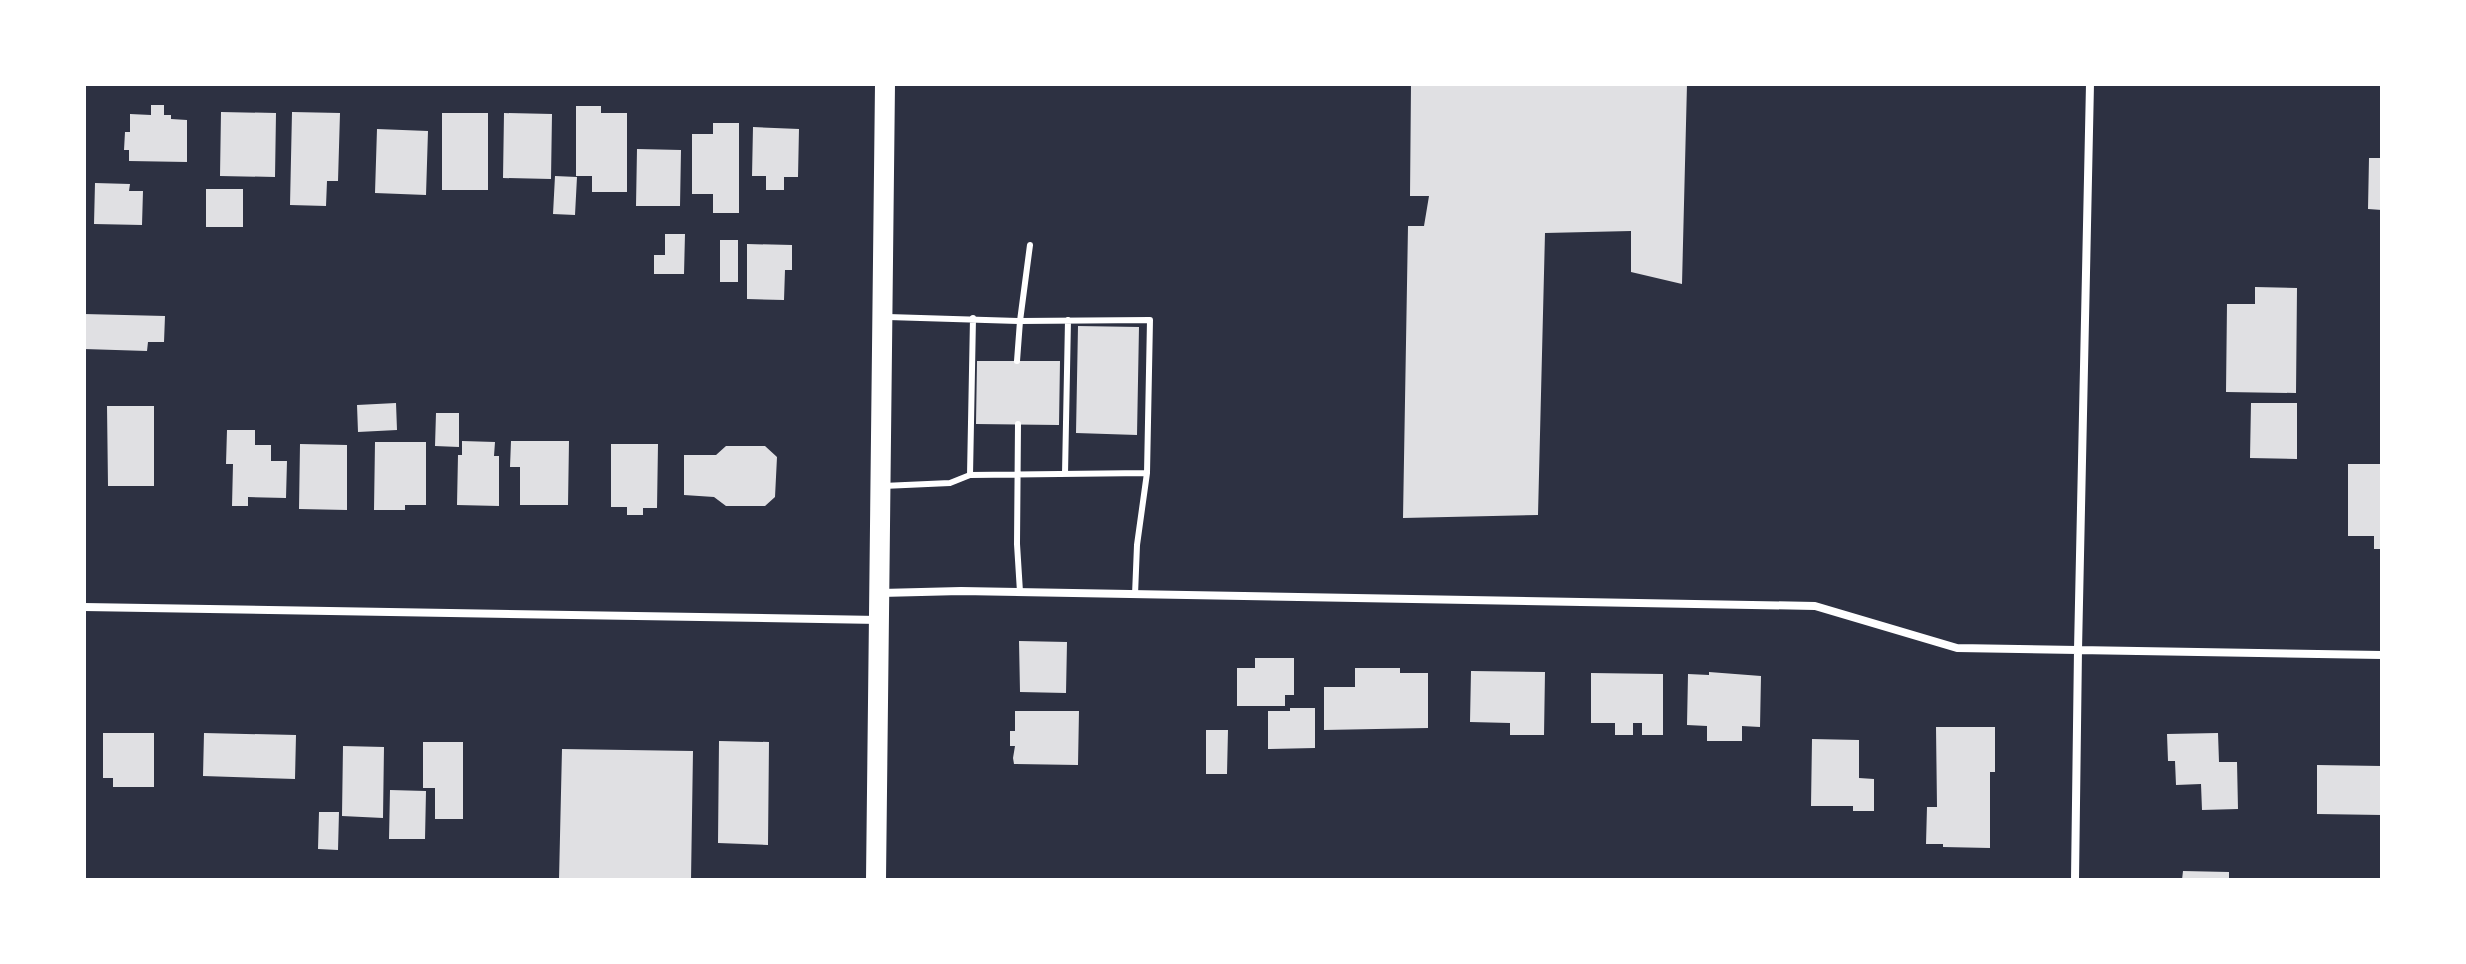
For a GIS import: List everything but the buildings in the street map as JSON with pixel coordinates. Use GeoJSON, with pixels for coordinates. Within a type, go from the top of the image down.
{"type":"FeatureCollection","features":[{"type":"Feature","properties":{"kind":"main road"},"geometry":{"type":"LineString","coordinates":[[876,880],[885,84]]}},
{"type":"Feature","properties":{"kind":"street"},"geometry":{"type":"LineString","coordinates":[[2075,880],[2090,84]]}},
{"type":"Feature","properties":{"kind":"street"},"geometry":{"type":"LineString","coordinates":[[880,593],[1020,592],[1815,606],[1957,648],[2382,655]]}},
{"type":"Feature","properties":{"kind":"street"},"geometry":{"type":"LineString","coordinates":[[84,607],[880,620]]}},
{"type":"Feature","properties":{"kind":"lane"},"geometry":{"type":"LineString","coordinates":[[1017,361],[1030,245]]}},
{"type":"Feature","properties":{"kind":"lane"},"geometry":{"type":"LineString","coordinates":[[883,317],[1020,321],[1150,320],[1147,473],[1137,545],[1135,595]]}},
{"type":"Feature","properties":{"kind":"lane"},"geometry":{"type":"LineString","coordinates":[[970,475],[973,318]]}},
{"type":"Feature","properties":{"kind":"lane"},"geometry":{"type":"LineString","coordinates":[[1065,474],[1068,320]]}},
{"type":"Feature","properties":{"kind":"lane"},"geometry":{"type":"LineString","coordinates":[[1018,424],[1020,592]]}},
{"type":"Feature","properties":{"kind":"lane"},"geometry":{"type":"LineString","coordinates":[[881,486],[950,483],[970,475],[1147,473]]}}]}
